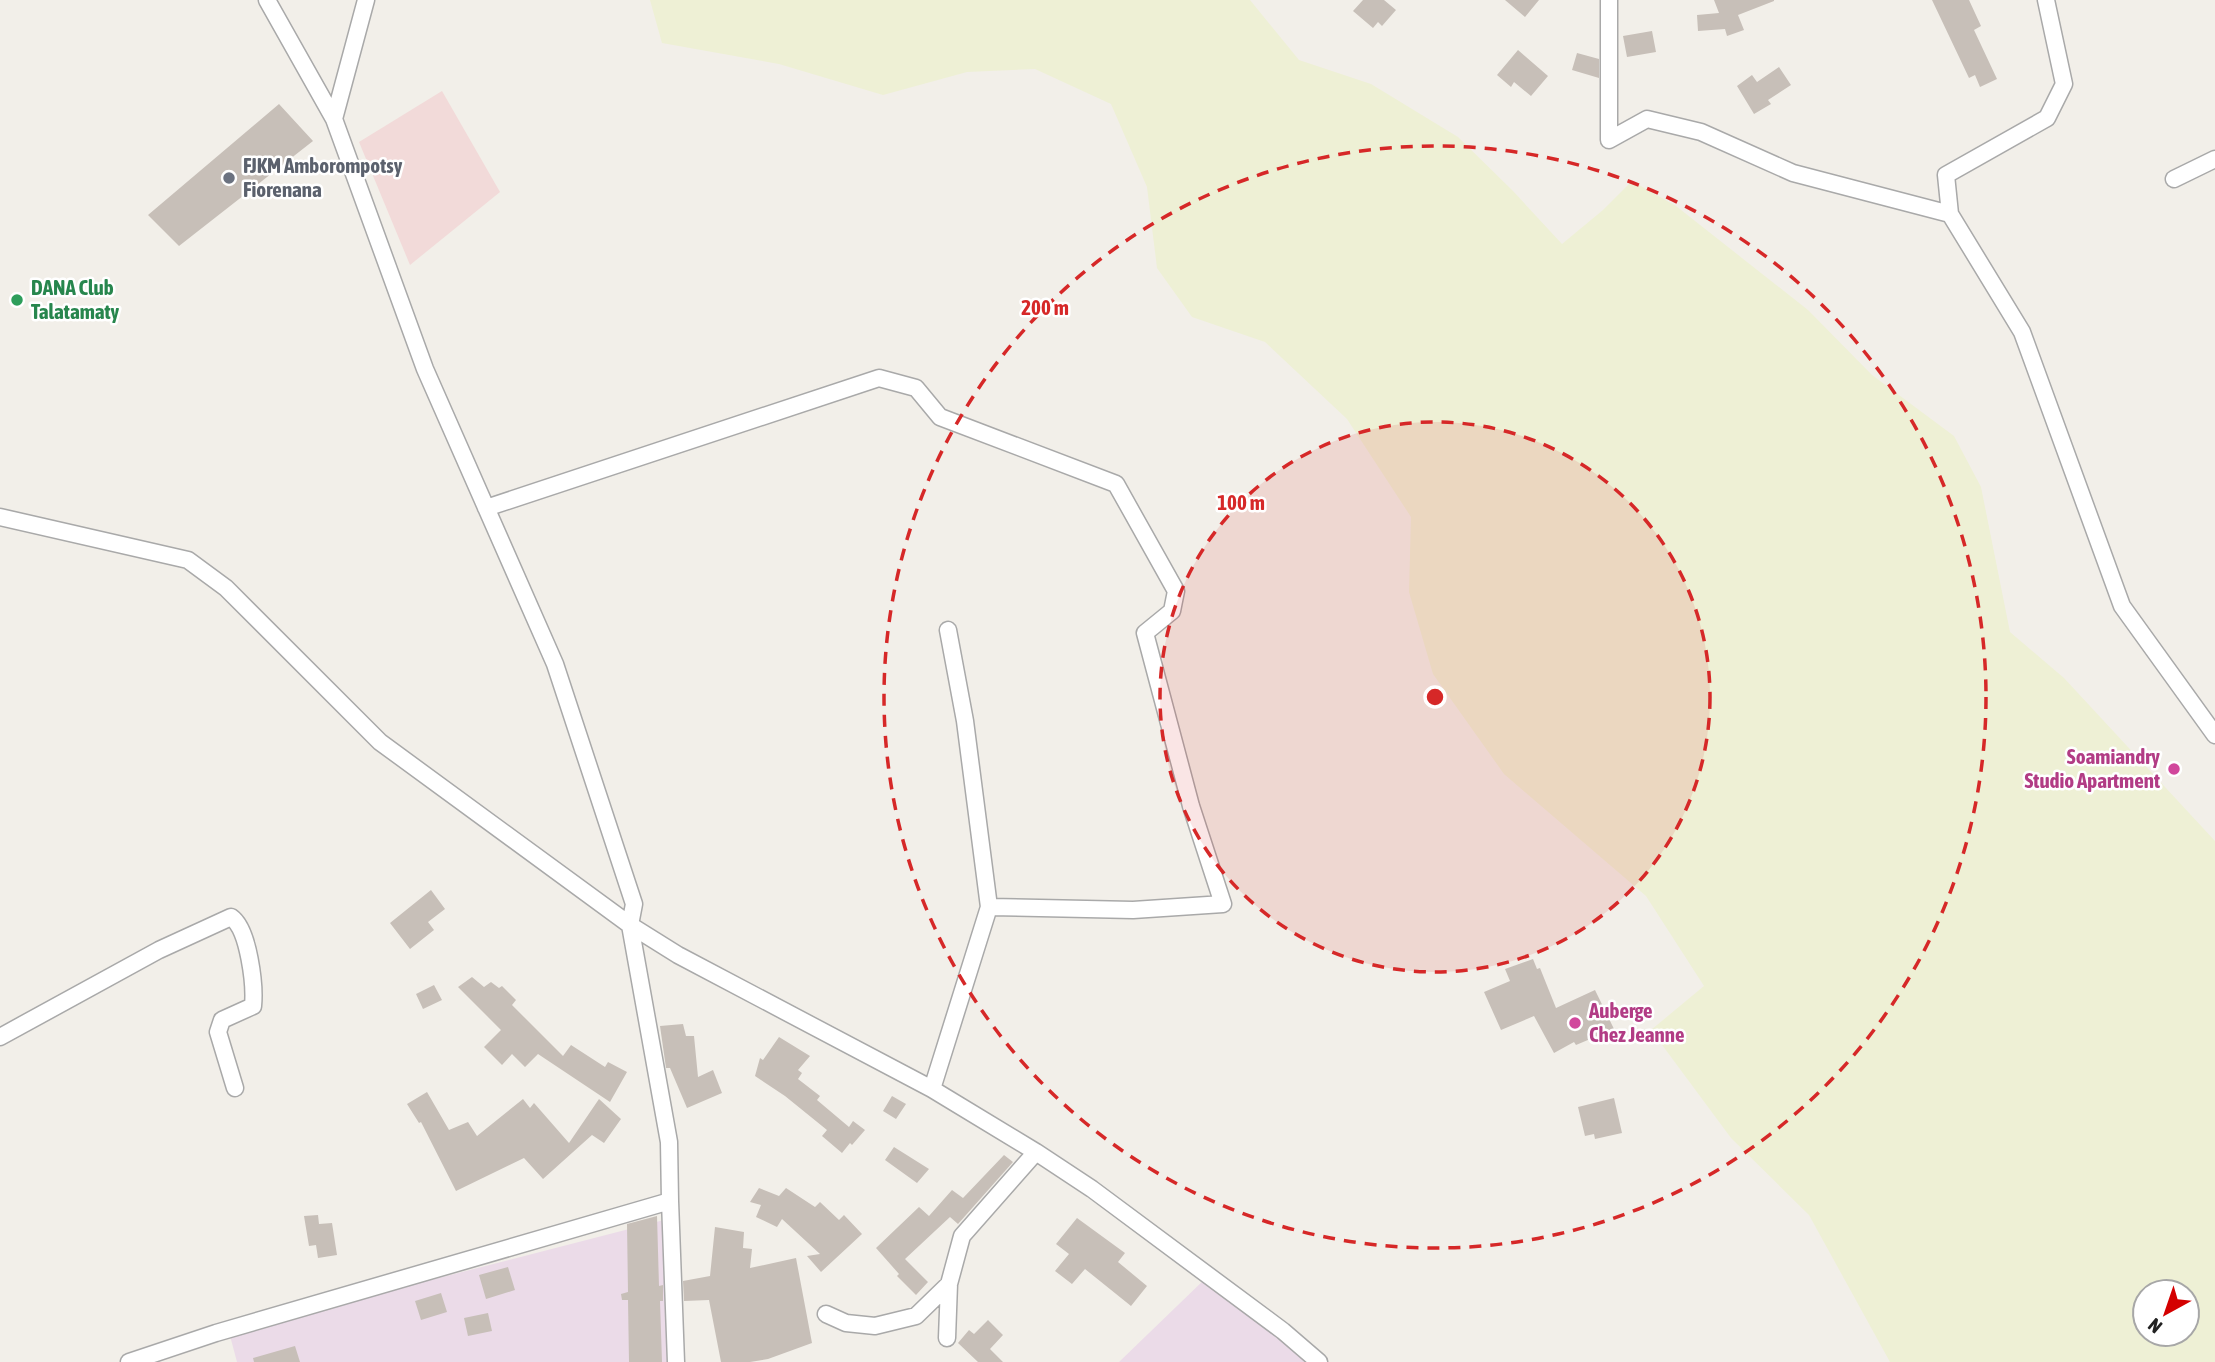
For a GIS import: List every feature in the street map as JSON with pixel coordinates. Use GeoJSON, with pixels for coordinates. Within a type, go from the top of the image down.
{"type":"FeatureCollection","features":[{"type":"Feature","properties":{"kind":"street"},"geometry":{"type":"LineString","coordinates":[[267,0],[334,119],[425,369],[555,664],[634,904],[630,925],[669,1142],[676,1362]]}},
{"type":"Feature","properties":{"kind":"street"},"geometry":{"type":"LineString","coordinates":[[334,119],[366,0]]}},
{"type":"Feature","properties":{"kind":"street"},"geometry":{"type":"LineString","coordinates":[[1609,0],[1609,140],[1647,119],[1701,132],[1793,173],[1950,214]]}},
{"type":"Feature","properties":{"kind":"street"},"geometry":{"type":"LineString","coordinates":[[2046,0],[2064,84],[2047,118],[1946,175],[1950,214],[2022,332],[2122,606],[2215,735]]}},
{"type":"Feature","properties":{"kind":"street"},"geometry":{"type":"LineString","coordinates":[[2174,180],[2215,159]]}},
{"type":"Feature","properties":{"kind":"street"},"geometry":{"type":"LineString","coordinates":[[486,508],[879,378],[916,388],[940,417],[1116,484],[1176,591],[1171,611],[1145,633],[1191,806],[1223,904],[1133,910],[989,906]]}},
{"type":"Feature","properties":{"kind":"street"},"geometry":{"type":"LineString","coordinates":[[0,517],[188,560],[226,588],[380,742],[630,925],[678,955],[932,1089],[1036,1152],[1092,1189],[1283,1331],[1320,1362]]}},
{"type":"Feature","properties":{"kind":"street"},"geometry":{"type":"LineString","coordinates":[[932,1089],[989,906],[965,721],[948,630]]}},
{"type":"Feature","properties":{"kind":"street"},"geometry":{"type":"LineString","coordinates":[[0,1037],[159,950],[231,917],[237,921],[246,943],[254,993],[253,1006],[222,1020],[218,1032],[235,1088]]}},
{"type":"Feature","properties":{"kind":"street"},"geometry":{"type":"LineString","coordinates":[[947,1338],[949,1284],[962,1236],[1036,1152]]}},
{"type":"Feature","properties":{"kind":"street"},"geometry":{"type":"LineString","coordinates":[[129,1362],[216,1333],[670,1201]]}},
{"type":"Feature","properties":{"kind":"street"},"geometry":{"type":"LineString","coordinates":[[826,1314],[846,1324],[875,1326],[916,1316],[949,1284]]}},
{"type":"Feature","properties":{"kind":"shaded area"},"geometry":{"type":"Polygon","coordinates":[[[442,91],[500,192],[410,265],[359,142],[442,91]]]}},
{"type":"Feature","properties":{"kind":"shaded area"},"geometry":{"type":"Polygon","coordinates":[[[664,1220],[673,1362],[237,1362],[229,1332],[664,1220]]]}},
{"type":"Feature","properties":{"kind":"shaded area"},"geometry":{"type":"Polygon","coordinates":[[[1207,1277],[1308,1362],[1119,1362],[1207,1277]]]}},
{"type":"Feature","properties":{"kind":"green space"},"geometry":{"type":"Polygon","coordinates":[[[650,0],[1250,0],[1299,60],[1371,84],[1458,137],[1562,244],[1603,210],[1632,181],[1676,206],[1808,310],[1872,375],[1954,436],[1981,487],[2010,632],[2064,678],[2215,841],[2215,1362],[1890,1362],[1809,1215],[1731,1138],[1651,1030],[1704,986],[1646,896],[1504,774],[1433,674],[1409,592],[1411,517],[1347,419],[1265,342],[1192,317],[1157,268],[1147,187],[1111,104],[1035,69],[967,72],[883,95],[779,64],[662,43],[650,0]]]}},
{"type":"Feature","properties":{"kind":"building"},"geometry":{"type":"Polygon","coordinates":[[[1363,0],[1384,0],[1396,10],[1382,26],[1378,22],[1373,28],[1353,11],[1363,0]]]}},
{"type":"Feature","properties":{"kind":"building"},"geometry":{"type":"Polygon","coordinates":[[[1505,0],[1539,0],[1525,17],[1505,0]]]}},
{"type":"Feature","properties":{"kind":"building"},"geometry":{"type":"Polygon","coordinates":[[[1714,0],[1774,1],[1738,15],[1744,30],[1727,36],[1725,29],[1698,31],[1697,15],[1719,13],[1714,0]]]}},
{"type":"Feature","properties":{"kind":"building"},"geometry":{"type":"Polygon","coordinates":[[[1932,0],[1969,0],[1981,26],[1974,30],[1997,79],[1980,87],[1975,75],[1969,78],[1932,0]]]}},
{"type":"Feature","properties":{"kind":"building"},"geometry":{"type":"Polygon","coordinates":[[[1652,31],[1656,52],[1627,57],[1623,36],[1652,31]]]}},
{"type":"Feature","properties":{"kind":"building"},"geometry":{"type":"Polygon","coordinates":[[[1518,50],[1548,76],[1531,96],[1514,82],[1511,87],[1497,75],[1518,50]]]}},
{"type":"Feature","properties":{"kind":"building"},"geometry":{"type":"Polygon","coordinates":[[[1577,53],[1599,59],[1599,78],[1572,70],[1577,53]]]}},
{"type":"Feature","properties":{"kind":"building"},"geometry":{"type":"Polygon","coordinates":[[[1779,67],[1791,85],[1768,100],[1771,104],[1754,114],[1737,86],[1752,75],[1757,82],[1779,67]]]}},
{"type":"Feature","properties":{"kind":"building","name":"FJKM Amborompotsy Fiorenana"},"geometry":{"type":"Polygon","coordinates":[[[279,104],[313,141],[179,246],[148,215],[279,104]]]}},
{"type":"Feature","properties":{"kind":"building"},"geometry":{"type":"Polygon","coordinates":[[[431,890],[445,909],[428,922],[434,930],[410,949],[390,923],[431,890]]]}},
{"type":"Feature","properties":{"kind":"building"},"geometry":{"type":"Polygon","coordinates":[[[1533,959],[1537,969],[1540,968],[1556,1008],[1595,990],[1614,1029],[1576,1045],[1574,1042],[1554,1053],[1534,1016],[1501,1030],[1484,992],[1510,981],[1505,969],[1533,959]]]}},
{"type":"Feature","properties":{"kind":"building"},"geometry":{"type":"Polygon","coordinates":[[[472,977],[484,987],[491,982],[499,988],[502,986],[516,1000],[512,1005],[563,1056],[571,1045],[605,1067],[608,1062],[627,1072],[610,1102],[538,1054],[525,1067],[512,1054],[502,1065],[484,1047],[501,1030],[458,987],[472,977]]]}},
{"type":"Feature","properties":{"kind":"building"},"geometry":{"type":"Polygon","coordinates":[[[434,985],[442,1000],[423,1009],[416,994],[434,985]]]}},
{"type":"Feature","properties":{"kind":"building"},"geometry":{"type":"Polygon","coordinates":[[[683,1024],[686,1036],[694,1036],[698,1077],[713,1070],[722,1093],[687,1108],[670,1068],[666,1068],[660,1026],[683,1024]]]}},
{"type":"Feature","properties":{"kind":"building"},"geometry":{"type":"Polygon","coordinates":[[[779,1037],[810,1056],[798,1070],[802,1073],[798,1079],[820,1096],[817,1100],[849,1127],[853,1121],[865,1130],[842,1153],[822,1136],[827,1130],[755,1076],[760,1058],[763,1060],[779,1037]]]}},
{"type":"Feature","properties":{"kind":"building"},"geometry":{"type":"Polygon","coordinates":[[[427,1092],[449,1130],[468,1122],[477,1136],[523,1099],[530,1108],[534,1103],[569,1143],[599,1099],[621,1119],[604,1143],[592,1135],[543,1179],[524,1158],[456,1191],[421,1122],[419,1123],[407,1104],[427,1092]]]}},
{"type":"Feature","properties":{"kind":"building"},"geometry":{"type":"Polygon","coordinates":[[[892,1096],[906,1104],[896,1119],[883,1111],[892,1096]]]}},
{"type":"Feature","properties":{"kind":"building"},"geometry":{"type":"Polygon","coordinates":[[[1614,1098],[1622,1133],[1595,1139],[1594,1134],[1585,1136],[1578,1107],[1614,1098]]]}},
{"type":"Feature","properties":{"kind":"building"},"geometry":{"type":"Polygon","coordinates":[[[894,1147],[929,1169],[917,1183],[885,1160],[894,1147]]]}},
{"type":"Feature","properties":{"kind":"building"},"geometry":{"type":"Polygon","coordinates":[[[1004,1155],[1013,1162],[958,1224],[950,1217],[905,1259],[928,1282],[916,1295],[897,1276],[899,1274],[876,1248],[919,1207],[929,1216],[952,1190],[963,1198],[1004,1155]]]}},
{"type":"Feature","properties":{"kind":"building"},"geometry":{"type":"Polygon","coordinates":[[[759,1188],[779,1196],[786,1188],[815,1207],[820,1202],[839,1220],[844,1215],[862,1234],[821,1272],[807,1256],[820,1254],[782,1219],[777,1227],[756,1217],[761,1205],[750,1202],[759,1188]]]}},
{"type":"Feature","properties":{"kind":"building"},"geometry":{"type":"Polygon","coordinates":[[[318,1215],[319,1224],[332,1223],[337,1255],[318,1258],[316,1245],[309,1246],[304,1216],[318,1215]]]}},
{"type":"Feature","properties":{"kind":"building"},"geometry":{"type":"Polygon","coordinates":[[[657,1216],[659,1286],[663,1285],[663,1301],[660,1301],[662,1362],[629,1362],[628,1300],[622,1300],[621,1294],[628,1292],[627,1224],[657,1216]]]}},
{"type":"Feature","properties":{"kind":"building"},"geometry":{"type":"Polygon","coordinates":[[[1077,1218],[1125,1253],[1118,1262],[1147,1286],[1131,1306],[1085,1269],[1072,1284],[1055,1271],[1069,1254],[1056,1244],[1077,1218]]]}},
{"type":"Feature","properties":{"kind":"building"},"geometry":{"type":"Polygon","coordinates":[[[715,1227],[744,1232],[743,1248],[752,1249],[750,1268],[796,1258],[812,1343],[768,1359],[721,1362],[709,1300],[684,1301],[683,1281],[710,1276],[715,1227]]]}},
{"type":"Feature","properties":{"kind":"building"},"geometry":{"type":"Polygon","coordinates":[[[508,1267],[515,1290],[486,1299],[479,1275],[508,1267]]]}},
{"type":"Feature","properties":{"kind":"building"},"geometry":{"type":"Polygon","coordinates":[[[441,1293],[447,1312],[421,1320],[415,1301],[441,1293]]]}},
{"type":"Feature","properties":{"kind":"building"},"geometry":{"type":"Polygon","coordinates":[[[488,1313],[492,1331],[468,1336],[464,1318],[488,1313]]]}},
{"type":"Feature","properties":{"kind":"building"},"geometry":{"type":"Polygon","coordinates":[[[988,1320],[1003,1335],[990,1349],[1003,1362],[978,1362],[958,1343],[969,1330],[974,1334],[988,1320]]]}},
{"type":"Feature","properties":{"kind":"building"},"geometry":{"type":"Polygon","coordinates":[[[295,1346],[300,1362],[254,1362],[253,1358],[295,1346]]]}},
{"type":"Feature","properties":{"kind":"place","name":"FJKM Amborompotsy Fiorenana"},"geometry":{"type":"Point","coordinates":[229,178]}},
{"type":"Feature","properties":{"kind":"place","name":"DANA Club Talatamaty"},"geometry":{"type":"Point","coordinates":[17,300]}},
{"type":"Feature","properties":{"kind":"place","name":"Soamiandry Studio Apartment"},"geometry":{"type":"Point","coordinates":[2174,769]}},
{"type":"Feature","properties":{"kind":"place","name":"Auberge Chez Jeanne"},"geometry":{"type":"Point","coordinates":[1575,1023]}}]}
